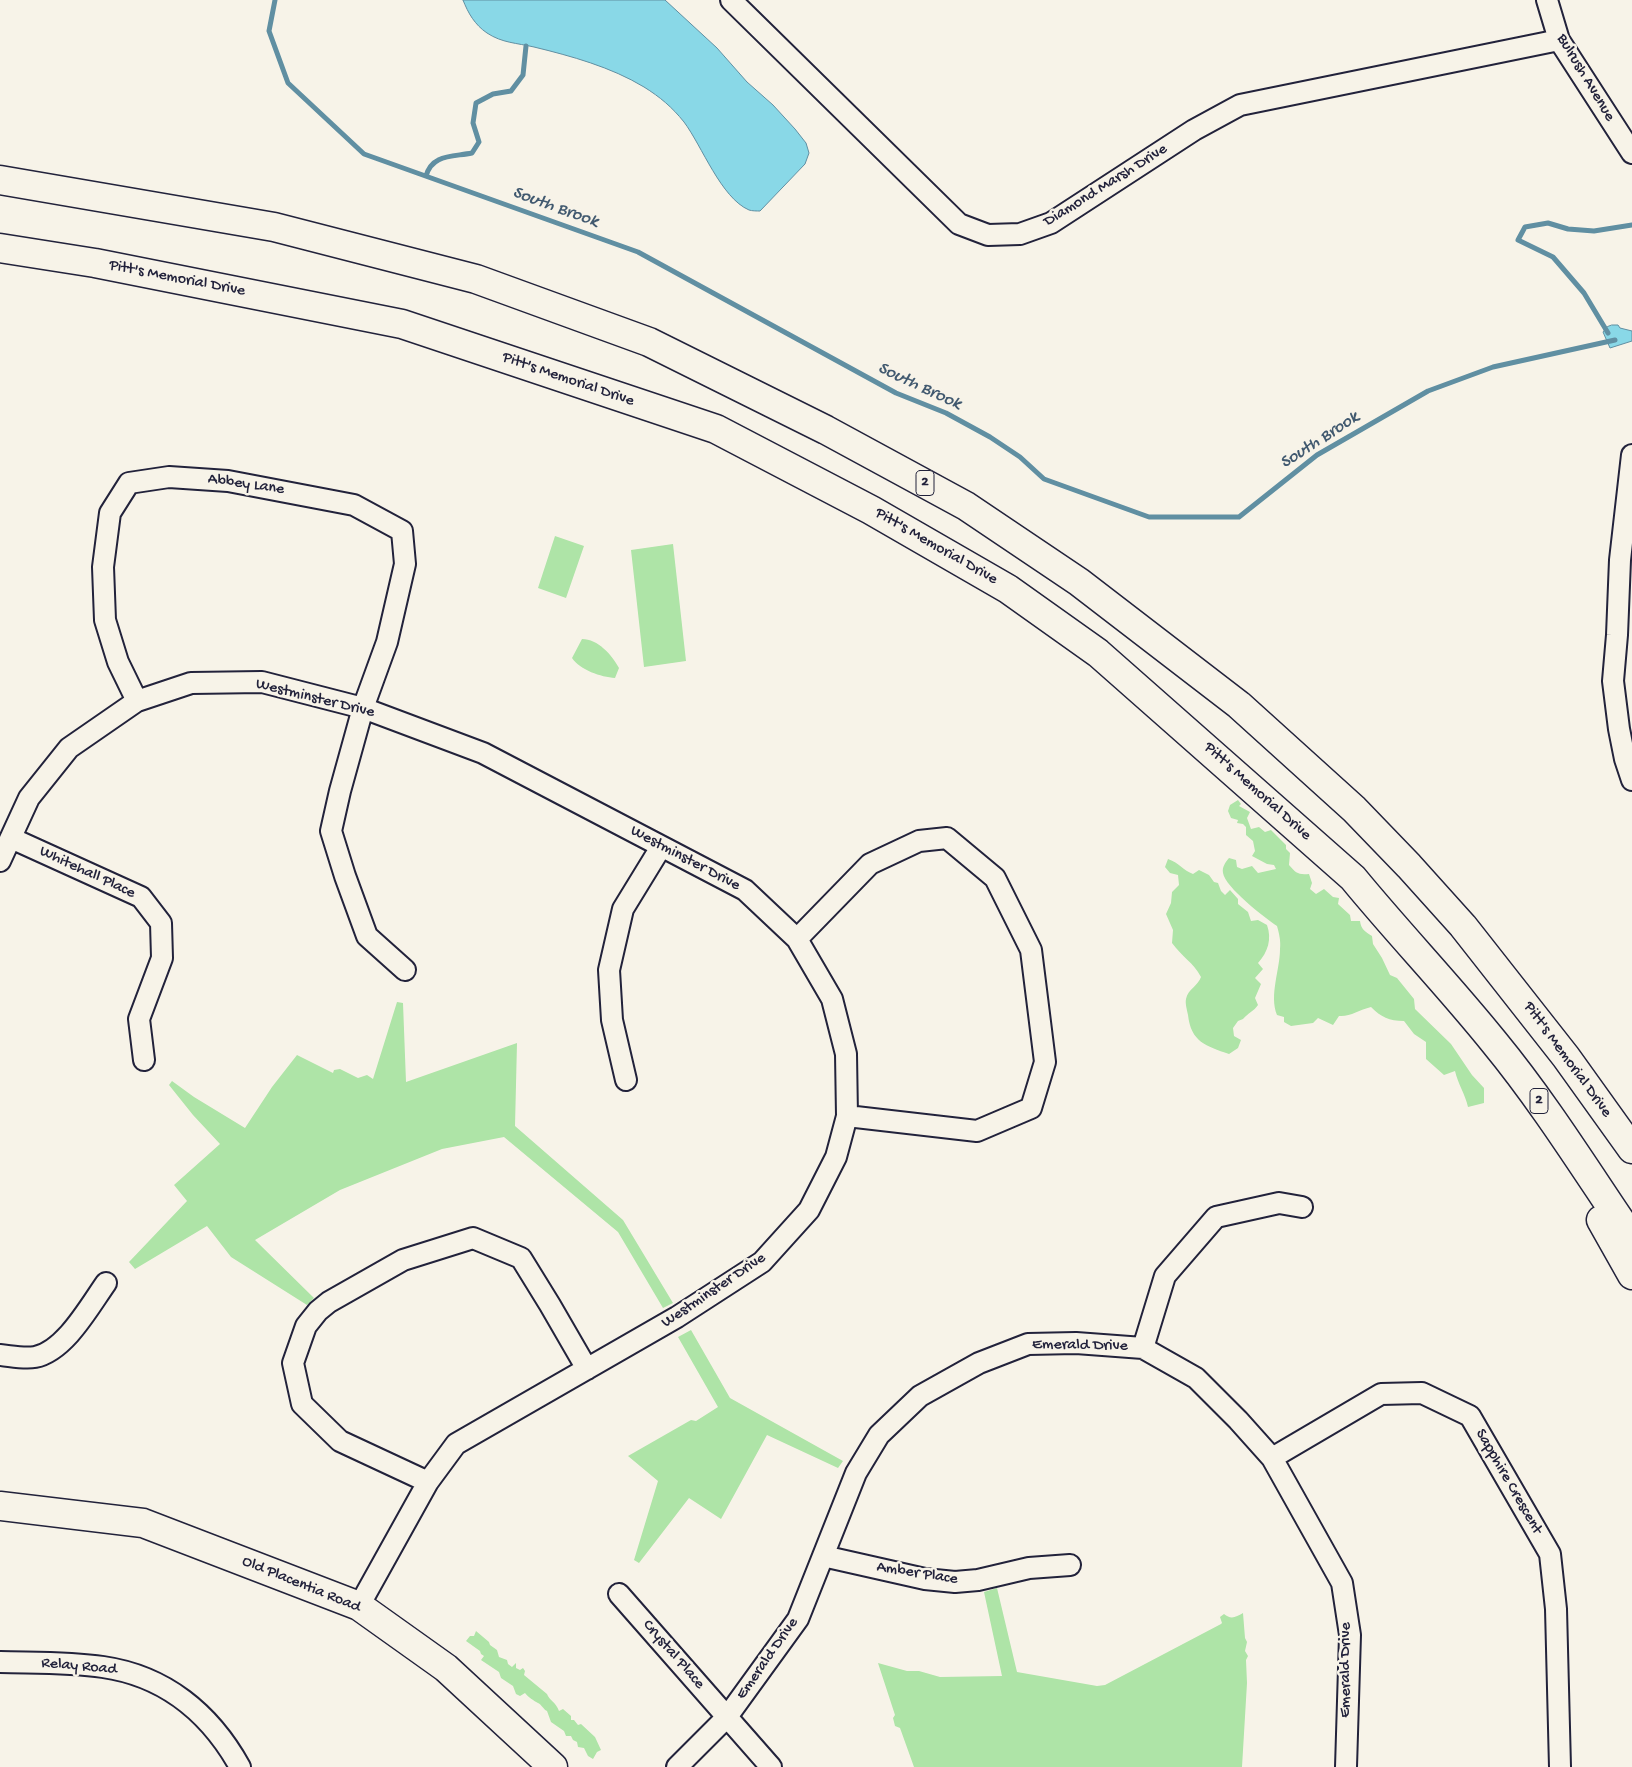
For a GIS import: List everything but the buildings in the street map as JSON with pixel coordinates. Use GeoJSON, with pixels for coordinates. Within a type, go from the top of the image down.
{"type":"FeatureCollection","features":[{"type":"Feature","properties":{"kind":"main road","name":"Pitt's Memorial Drive"},"geometry":{"type":"LineString","coordinates":[[0,180],[274,227],[476,279],[649,342],[826,430],[966,506],[1079,582],[1239,705],[1354,809],[1463,926],[1566,1057],[1632,1149]]}},
{"type":"Feature","properties":{"kind":"main road","name":"Pitt's Memorial Drive"},"geometry":{"type":"LineString","coordinates":[[0,248],[95,263],[402,324],[716,429],[871,510],[1008,590],[1098,653],[1353,878],[1495,1042],[1550,1116],[1632,1238]]}},
{"type":"Feature","properties":{"kind":"main road"},"geometry":{"type":"LineString","coordinates":[[1434,972],[1526,1102],[1612,1237],[1632,1275]]}},
{"type":"Feature","properties":{"kind":"main road","name":"Old Placentia Road"},"geometry":{"type":"LineString","coordinates":[[0,1506],[143,1523],[359,1606],[446,1668],[553,1767]]}},
{"type":"Feature","properties":{"kind":"street","name":"Diamond Marsh Drive"},"geometry":{"type":"LineString","coordinates":[[731,0],[952,218],[959,224],[988,235],[1020,234],[1051,223],[1194,130],[1240,104],[1559,40]]}},
{"type":"Feature","properties":{"kind":"street","name":"Bulrush Avenue"},"geometry":{"type":"LineString","coordinates":[[1547,0],[1559,40],[1632,153]]}},
{"type":"Feature","properties":{"kind":"street"},"geometry":{"type":"LineString","coordinates":[[1632,455],[1620,560],[1625,636],[1613,681],[1619,730],[1632,780]]}},
{"type":"Feature","properties":{"kind":"street","name":"Abbey Lane"},"geometry":{"type":"LineString","coordinates":[[137,701],[118,662],[105,620],[103,567],[110,513],[129,484],[169,477],[228,480],[289,491],[354,506],[402,531],[405,564],[387,642],[363,708]]}},
{"type":"Feature","properties":{"kind":"street","name":"Westminster Drive"},"geometry":{"type":"LineString","coordinates":[[0,861],[29,798],[69,748],[137,701],[191,683],[262,682],[363,708],[483,753],[745,890],[796,939],[832,998],[846,1054],[847,1116],[836,1157],[809,1210],[762,1262],[677,1317],[456,1444],[428,1482],[359,1606]]}},
{"type":"Feature","properties":{"kind":"street"},"geometry":{"type":"LineString","coordinates":[[363,708],[331,831],[367,936],[405,970]]}},
{"type":"Feature","properties":{"kind":"street","name":"Whitehall Place"},"geometry":{"type":"LineString","coordinates":[[11,838],[140,897],[162,923],[162,958],[139,1019],[144,1060]]}},
{"type":"Feature","properties":{"kind":"street"},"geometry":{"type":"LineString","coordinates":[[796,939],[870,864],[919,841],[946,838],[996,878],[1031,950],[1045,1062],[1031,1108],[977,1131],[847,1116]]}},
{"type":"Feature","properties":{"kind":"street"},"geometry":{"type":"LineString","coordinates":[[626,1080],[612,1020],[609,970],[623,909],[662,847]]}},
{"type":"Feature","properties":{"kind":"street"},"geometry":{"type":"LineString","coordinates":[[1142,1348],[1164,1276],[1216,1216],[1280,1203],[1302,1207]]}},
{"type":"Feature","properties":{"kind":"street"},"geometry":{"type":"LineString","coordinates":[[428,1482],[340,1441],[302,1404],[293,1363],[306,1326],[318,1311],[329,1302],[403,1260],[473,1238],[521,1258],[587,1369]]}},
{"type":"Feature","properties":{"kind":"street"},"geometry":{"type":"LineString","coordinates":[[0,1355],[32,1357],[48,1353],[66,1338],[106,1283]]}},
{"type":"Feature","properties":{"kind":"street","name":"Emerald Drive"},"geometry":{"type":"LineString","coordinates":[[677,1767],[727,1717],[798,1619],[856,1473],[879,1435],[920,1396],[979,1363],[1028,1344],[1076,1343],[1142,1348],[1196,1378],[1238,1420],[1272,1458],[1342,1583],[1350,1635],[1346,1767]]}},
{"type":"Feature","properties":{"kind":"street","name":"Sapphire Crescent"},"geometry":{"type":"LineString","coordinates":[[1272,1458],[1380,1394],[1422,1393],[1470,1416],[1550,1554],[1556,1610],[1560,1767]]}},
{"type":"Feature","properties":{"kind":"street","name":"Amber Place"},"geometry":{"type":"LineString","coordinates":[[823,1556],[925,1579],[954,1582],[978,1580],[1029,1568],[1070,1565]]}},
{"type":"Feature","properties":{"kind":"street","name":"Crystal Place"},"geometry":{"type":"LineString","coordinates":[[619,1594],[771,1767]]}},
{"type":"Feature","properties":{"kind":"street","name":"Relay Road"},"geometry":{"type":"LineString","coordinates":[[0,1662],[86,1665],[140,1676],[178,1696],[193,1708],[220,1735],[240,1767]]}},
{"type":"Feature","properties":{"kind":"green space"},"geometry":{"type":"Polygon","coordinates":[[[555,536],[584,546],[566,598],[538,588],[555,536]]]}},
{"type":"Feature","properties":{"kind":"green space"},"geometry":{"type":"Polygon","coordinates":[[[673,544],[686,661],[644,667],[631,550],[673,544]]]}},
{"type":"Feature","properties":{"kind":"green space"},"geometry":{"type":"Polygon","coordinates":[[[582,639],[599,645],[613,658],[619,668],[615,678],[591,672],[580,666],[572,658],[582,639]]]}},
{"type":"Feature","properties":{"kind":"green space"},"geometry":{"type":"Polygon","coordinates":[[[1238,800],[1241,804],[1239,806],[1250,812],[1247,818],[1251,829],[1259,827],[1265,832],[1271,830],[1286,845],[1286,849],[1290,853],[1289,865],[1298,873],[1309,874],[1312,883],[1310,889],[1316,894],[1324,889],[1333,897],[1339,898],[1338,904],[1350,915],[1351,921],[1360,921],[1364,930],[1372,936],[1373,944],[1390,975],[1397,978],[1414,999],[1415,1009],[1451,1044],[1472,1075],[1484,1088],[1484,1103],[1468,1107],[1455,1071],[1444,1075],[1426,1059],[1426,1042],[1414,1034],[1404,1021],[1386,1018],[1371,1007],[1339,1016],[1333,1025],[1318,1018],[1313,1023],[1291,1026],[1284,1022],[1284,1017],[1277,1015],[1274,991],[1280,957],[1280,937],[1277,926],[1238,894],[1225,879],[1223,873],[1224,865],[1229,858],[1236,860],[1237,867],[1242,869],[1252,866],[1258,873],[1276,869],[1274,865],[1267,864],[1252,856],[1255,851],[1253,841],[1246,835],[1246,827],[1243,824],[1237,823],[1238,820],[1231,818],[1228,811],[1230,805],[1238,800]]]}},
{"type":"Feature","properties":{"kind":"green space"},"geometry":{"type":"Polygon","coordinates":[[[1168,859],[1193,874],[1199,870],[1209,875],[1214,882],[1218,883],[1225,895],[1230,890],[1238,899],[1238,904],[1248,912],[1251,921],[1258,920],[1267,925],[1268,945],[1258,963],[1263,969],[1255,978],[1261,984],[1255,998],[1258,1005],[1243,1019],[1238,1021],[1233,1028],[1234,1036],[1241,1040],[1238,1048],[1229,1054],[1201,1042],[1192,1031],[1186,999],[1201,977],[1172,943],[1173,930],[1166,914],[1171,903],[1172,892],[1179,885],[1178,875],[1170,873],[1165,867],[1168,859]]]}},
{"type":"Feature","properties":{"kind":"green space"},"geometry":{"type":"Polygon","coordinates":[[[397,1002],[403,1003],[406,1082],[517,1043],[515,1126],[623,1220],[673,1303],[663,1308],[618,1232],[504,1137],[442,1149],[340,1190],[255,1240],[314,1298],[307,1305],[231,1257],[207,1226],[135,1269],[129,1262],[187,1201],[174,1185],[220,1144],[169,1085],[172,1081],[194,1097],[245,1128],[272,1087],[297,1055],[333,1073],[334,1070],[340,1069],[358,1078],[367,1075],[373,1079],[397,1002]]]}},
{"type":"Feature","properties":{"kind":"green space"},"geometry":{"type":"Polygon","coordinates":[[[691,1330],[730,1398],[843,1461],[838,1468],[767,1435],[721,1519],[689,1498],[639,1563],[634,1560],[658,1481],[628,1456],[691,1420],[696,1421],[718,1407],[678,1337],[691,1330]]]}},
{"type":"Feature","properties":{"kind":"green space"},"geometry":{"type":"Polygon","coordinates":[[[997,1588],[1017,1672],[1097,1686],[1105,1685],[1221,1624],[1220,1617],[1224,1614],[1236,1617],[1243,1613],[1247,1642],[1245,1651],[1248,1656],[1246,1660],[1247,1683],[1242,1767],[914,1767],[900,1728],[895,1726],[893,1718],[895,1715],[878,1663],[940,1677],[1002,1676],[984,1592],[997,1588]]]}},
{"type":"Feature","properties":{"kind":"green space"},"geometry":{"type":"Polygon","coordinates":[[[476,1631],[497,1650],[499,1657],[507,1660],[508,1664],[512,1667],[516,1663],[516,1668],[520,1670],[523,1668],[525,1671],[524,1675],[547,1694],[559,1711],[563,1709],[571,1716],[571,1720],[574,1720],[578,1725],[581,1724],[595,1737],[601,1750],[597,1752],[593,1759],[588,1756],[584,1748],[578,1747],[577,1742],[571,1736],[566,1736],[564,1731],[551,1722],[547,1711],[541,1705],[525,1693],[520,1696],[516,1694],[513,1686],[501,1678],[499,1672],[481,1660],[484,1656],[466,1641],[470,1636],[474,1636],[476,1631]]]}},
{"type":"Feature","properties":{"kind":"water"},"geometry":{"type":"Polygon","coordinates":[[[463,0],[665,0],[717,48],[747,82],[773,105],[795,129],[806,143],[809,153],[805,164],[760,211],[749,210],[739,204],[721,183],[684,122],[655,95],[631,80],[590,63],[548,50],[504,41],[493,36],[475,22],[463,0]]]}},
{"type":"Feature","properties":{"kind":"water"},"geometry":{"type":"Polygon","coordinates":[[[1612,325],[1618,325],[1620,328],[1632,331],[1632,341],[1610,348],[1603,332],[1612,325]]]}},
{"type":"Feature","properties":{"kind":"waterway","name":"South Brook"},"geometry":{"type":"LineString","coordinates":[[275,0],[269,31],[288,83],[364,154],[638,252],[896,393],[946,413],[990,437],[1020,457],[1044,479],[1149,517],[1239,517],[1317,455],[1428,391],[1493,367],[1615,340]]}},
{"type":"Feature","properties":{"kind":"waterway"},"geometry":{"type":"LineString","coordinates":[[426,176],[429,169],[438,160],[472,153],[479,142],[473,123],[476,103],[493,94],[511,91],[523,75],[526,46]]}},
{"type":"Feature","properties":{"kind":"waterway"},"geometry":{"type":"LineString","coordinates":[[1608,333],[1584,293],[1553,257],[1518,240],[1525,227],[1548,223],[1568,229],[1594,231],[1632,225]]}}]}
